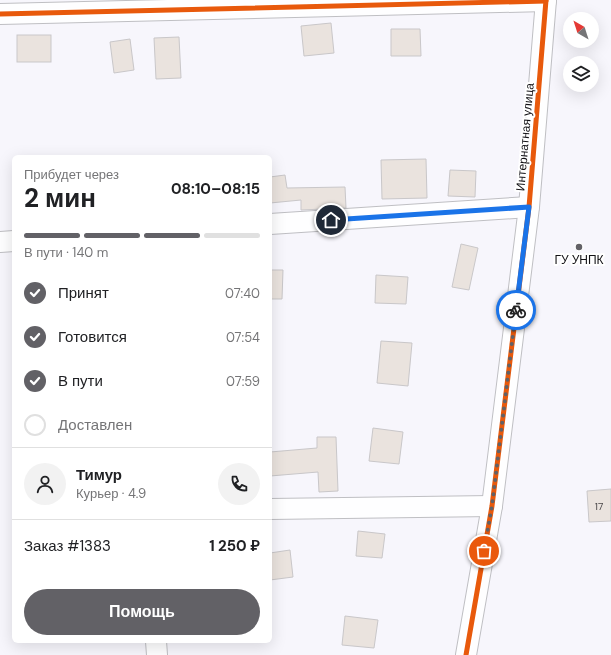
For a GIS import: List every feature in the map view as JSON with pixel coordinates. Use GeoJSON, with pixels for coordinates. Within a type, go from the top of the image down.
{"type":"FeatureCollection","features":[{"type":"Feature","properties":{"kind":"street"},"geometry":{"type":"LineString","coordinates":[[0,14],[546,1]]}},
{"type":"Feature","properties":{"kind":"street","name":"Интернатная улица"},"geometry":{"type":"LineString","coordinates":[[466,655],[492,506],[529,207],[546,1]]}},
{"type":"Feature","properties":{"kind":"street"},"geometry":{"type":"LineString","coordinates":[[272,224],[529,207]]}},
{"type":"Feature","properties":{"kind":"street"},"geometry":{"type":"LineString","coordinates":[[0,242],[12,241]]}},
{"type":"Feature","properties":{"kind":"street"},"geometry":{"type":"LineString","coordinates":[[272,509],[492,506]]}},
{"type":"Feature","properties":{"kind":"street"},"geometry":{"type":"LineString","coordinates":[[156,643],[157,655]]}},
{"type":"Feature","properties":{"kind":"building"},"geometry":{"type":"Polygon","coordinates":[[[331,23],[334,53],[304,56],[301,26],[331,23]]]}},
{"type":"Feature","properties":{"kind":"building"},"geometry":{"type":"Polygon","coordinates":[[[391,29],[420,29],[421,56],[391,56],[391,29]]]}},
{"type":"Feature","properties":{"kind":"building"},"geometry":{"type":"Polygon","coordinates":[[[17,35],[51,35],[51,62],[17,62],[17,35]]]}},
{"type":"Feature","properties":{"kind":"building"},"geometry":{"type":"Polygon","coordinates":[[[179,37],[181,78],[156,79],[154,38],[179,37]]]}},
{"type":"Feature","properties":{"kind":"building"},"geometry":{"type":"Polygon","coordinates":[[[130,39],[134,70],[114,73],[110,42],[130,39]]]}},
{"type":"Feature","properties":{"kind":"building"},"geometry":{"type":"Polygon","coordinates":[[[426,159],[427,198],[382,199],[381,160],[426,159]]]}},
{"type":"Feature","properties":{"kind":"building"},"geometry":{"type":"Polygon","coordinates":[[[450,170],[476,171],[475,197],[448,196],[450,170]]]}},
{"type":"Feature","properties":{"kind":"building"},"geometry":{"type":"Polygon","coordinates":[[[285,175],[287,188],[345,187],[346,208],[301,210],[301,200],[272,203],[272,177],[285,175]]]}},
{"type":"Feature","properties":{"kind":"building"},"geometry":{"type":"Polygon","coordinates":[[[461,244],[478,248],[469,290],[452,287],[461,244]]]}},
{"type":"Feature","properties":{"kind":"building"},"geometry":{"type":"Polygon","coordinates":[[[272,270],[283,270],[282,299],[272,299],[272,270]]]}},
{"type":"Feature","properties":{"kind":"building"},"geometry":{"type":"Polygon","coordinates":[[[376,275],[408,277],[406,304],[375,303],[376,275]]]}},
{"type":"Feature","properties":{"kind":"building"},"geometry":{"type":"Polygon","coordinates":[[[381,341],[412,343],[408,386],[377,383],[381,341]]]}},
{"type":"Feature","properties":{"kind":"building"},"geometry":{"type":"Polygon","coordinates":[[[373,428],[403,432],[399,464],[369,461],[373,428]]]}},
{"type":"Feature","properties":{"kind":"building"},"geometry":{"type":"Polygon","coordinates":[[[317,437],[336,437],[338,491],[319,492],[318,472],[272,476],[272,452],[317,448],[317,437]]]}},
{"type":"Feature","properties":{"kind":"building"},"geometry":{"type":"Polygon","coordinates":[[[611,489],[611,521],[589,522],[587,491],[611,489]]]}},
{"type":"Feature","properties":{"kind":"building"},"geometry":{"type":"Polygon","coordinates":[[[358,531],[385,534],[382,558],[356,556],[358,531]]]}},
{"type":"Feature","properties":{"kind":"building"},"geometry":{"type":"Polygon","coordinates":[[[290,550],[293,577],[272,580],[272,553],[290,550]]]}},
{"type":"Feature","properties":{"kind":"building"},"geometry":{"type":"Polygon","coordinates":[[[345,616],[378,620],[374,648],[342,645],[345,616]]]}},
{"type":"Feature","properties":{"kind":"cycle path"},"geometry":{"type":"LineString","coordinates":[[466,655],[492,506],[529,207],[546,0]]}},
{"type":"Feature","properties":{"kind":"cycle path"},"geometry":{"type":"LineString","coordinates":[[0,14],[546,1]]}},
{"type":"Feature","properties":{"kind":"way so far"},"geometry":{"type":"LineString","coordinates":[[484,551],[492,506],[516,310]]}},
{"type":"Feature","properties":{"kind":"place","name":"ГУ УНПК"},"geometry":{"type":"Point","coordinates":[579,247]}},
{"type":"Feature","properties":{"kind":"route"},"geometry":{"type":"LineString","coordinates":[[331,220],[529,207],[516,310]]}}]}
